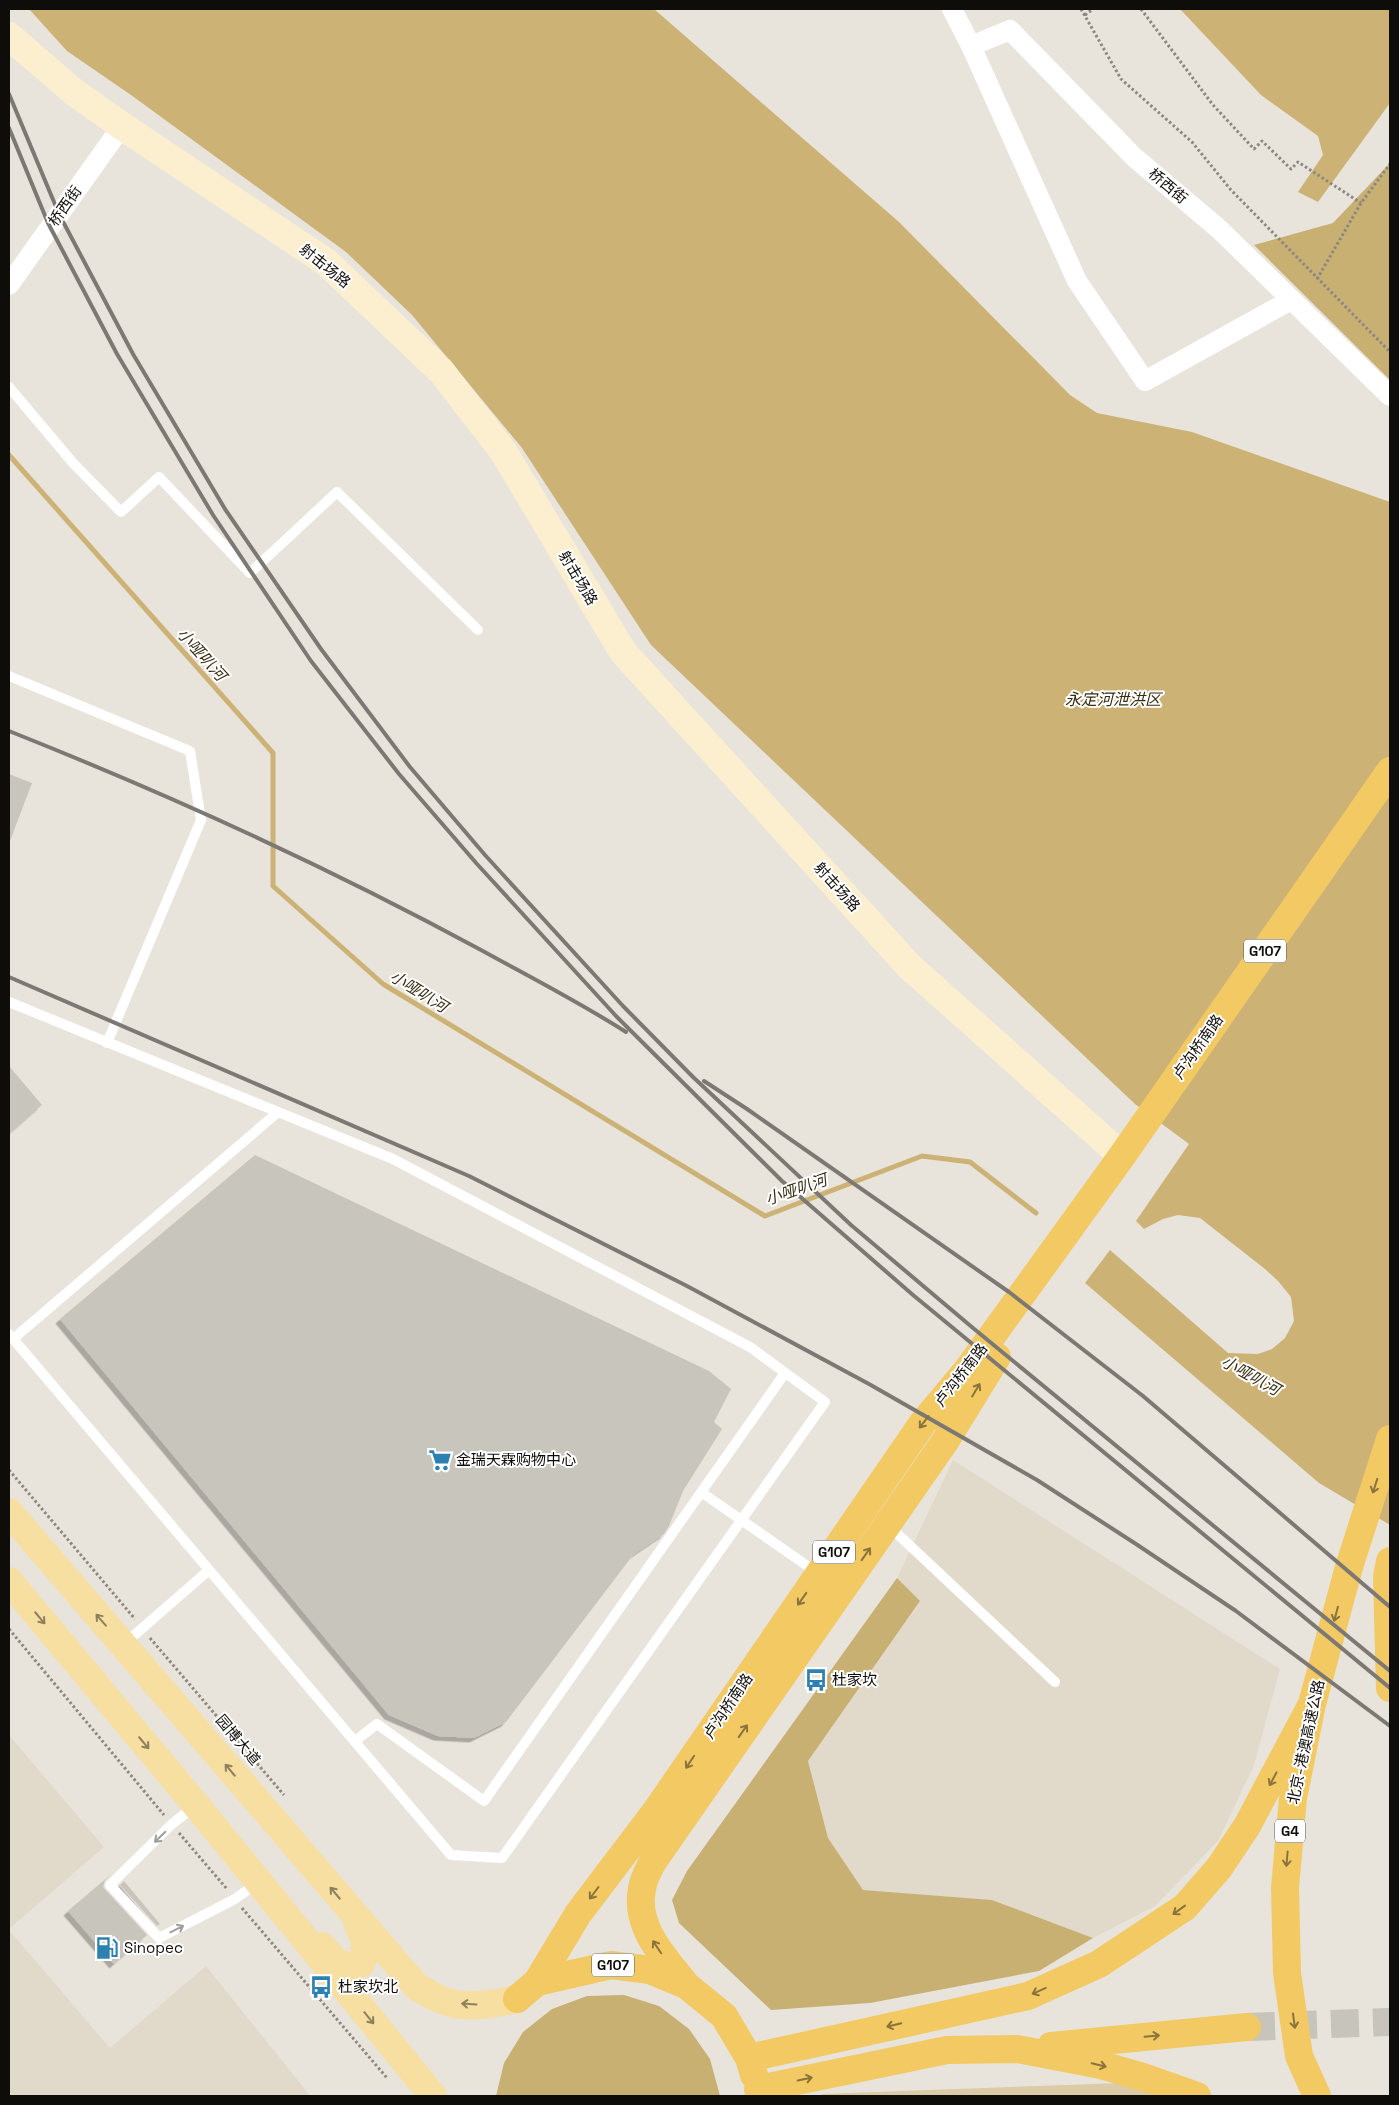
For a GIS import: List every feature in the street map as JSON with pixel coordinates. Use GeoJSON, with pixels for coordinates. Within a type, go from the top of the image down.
{"type":"FeatureCollection","features":[{"type":"Feature","properties":{"kind":"highway","name":"卢沟桥南路"},"geometry":{"type":"LineString","coordinates":[[686,1985],[654,1944],[640,1905],[642,1888],[652,1863],[946,1440],[983,1378],[1144,1133],[1390,771]]}},
{"type":"Feature","properties":{"kind":"highway","name":"卢沟桥南路"},"geometry":{"type":"LineString","coordinates":[[527,1990],[578,1914],[656,1811],[922,1424],[968,1369],[1122,1156],[1144,1133],[1390,791]]}},
{"type":"Feature","properties":{"kind":"highway","name":"北京-港澳高速公路"},"geometry":{"type":"LineString","coordinates":[[1317,2096],[1299,2056],[1287,1973],[1285,1888],[1293,1798],[1312,1704],[1349,1567],[1390,1439]]}},
{"type":"Feature","properties":{"kind":"highway"},"geometry":{"type":"LineString","coordinates":[[1388,1569],[1390,1688]]}},
{"type":"Feature","properties":{"kind":"highway"},"geometry":{"type":"LineString","coordinates":[[749,2058],[1028,1996],[1099,1964],[1185,1907],[1219,1868],[1248,1826],[1312,1704]]}},
{"type":"Feature","properties":{"kind":"highway","name":"G107"},"geometry":{"type":"LineString","coordinates":[[527,1990],[611,1965],[650,1970],[686,1985],[724,2016],[749,2058],[758,2093]]}},
{"type":"Feature","properties":{"kind":"highway"},"geometry":{"type":"LineString","coordinates":[[758,2093],[947,2050],[1017,2049],[1247,2028]]}},
{"type":"Feature","properties":{"kind":"highway"},"geometry":{"type":"LineString","coordinates":[[1017,2049],[1101,2065],[1197,2096]]}},
{"type":"Feature","properties":{"kind":"main road","name":"园博大道"},"geometry":{"type":"LineString","coordinates":[[9,1512],[133,1636],[355,1916],[417,1987],[443,2001],[472,2005],[496,2004],[527,1990]]}},
{"type":"Feature","properties":{"kind":"main road"},"geometry":{"type":"LineString","coordinates":[[9,1580],[196,1805],[433,2096]]}},
{"type":"Feature","properties":{"kind":"main road"},"geometry":{"type":"LineString","coordinates":[[283,1913],[312,1935],[338,1964],[353,1966],[362,1964],[366,1952],[365,1939],[355,1916]]}},
{"type":"Feature","properties":{"kind":"street"},"geometry":{"type":"LineString","coordinates":[[952,9],[971,46],[1077,281],[1145,380],[1291,300]]}},
{"type":"Feature","properties":{"kind":"street","name":"桥西街"},"geometry":{"type":"LineString","coordinates":[[971,46],[1010,30],[1134,157],[1219,229],[1390,396]]}},
{"type":"Feature","properties":{"kind":"street","name":"射击场路"},"geometry":{"type":"LineString","coordinates":[[9,36],[74,92],[326,262],[441,371],[503,451],[623,652],[909,966],[1122,1156]]}},
{"type":"Feature","properties":{"kind":"street","name":"桥西街"},"geometry":{"type":"LineString","coordinates":[[9,285],[122,126]]}},
{"type":"Feature","properties":{"kind":"lane"},"geometry":{"type":"LineString","coordinates":[[9,387],[73,463],[121,512],[159,477],[250,573],[337,492],[478,630]]}},
{"type":"Feature","properties":{"kind":"lane"},"geometry":{"type":"LineString","coordinates":[[9,676],[190,751],[201,820],[107,1043]]}},
{"type":"Feature","properties":{"kind":"lane"},"geometry":{"type":"LineString","coordinates":[[9,1002],[393,1159],[750,1347],[825,1402],[502,1858],[451,1855],[11,1337],[277,1113]]}},
{"type":"Feature","properties":{"kind":"lane"},"geometry":{"type":"LineString","coordinates":[[355,1741],[377,1724],[484,1801],[785,1373]]}},
{"type":"Feature","properties":{"kind":"lane"},"geometry":{"type":"LineString","coordinates":[[701,1492],[819,1574]]}},
{"type":"Feature","properties":{"kind":"lane"},"geometry":{"type":"LineString","coordinates":[[888,1524],[1054,1682]]}},
{"type":"Feature","properties":{"kind":"lane"},"geometry":{"type":"LineString","coordinates":[[133,1636],[209,1570]]}},
{"type":"Feature","properties":{"kind":"lane"},"geometry":{"type":"LineString","coordinates":[[196,1805],[172,1824],[110,1885],[159,1938],[235,1899],[258,1882]]}},
{"type":"Feature","properties":{"kind":"path"},"geometry":{"type":"LineString","coordinates":[[1081,9],[1121,79],[1192,142],[1231,190],[1390,352]]}},
{"type":"Feature","properties":{"kind":"path"},"geometry":{"type":"LineString","coordinates":[[1085,15],[1093,9]]}},
{"type":"Feature","properties":{"kind":"path"},"geometry":{"type":"LineString","coordinates":[[1141,9],[1213,105],[1254,148],[1262,141],[1291,169],[1298,162],[1361,203]]}},
{"type":"Feature","properties":{"kind":"path"},"geometry":{"type":"LineString","coordinates":[[1317,279],[1361,203],[1390,164]]}},
{"type":"Feature","properties":{"kind":"path","name":"园博大道"},"geometry":{"type":"LineString","coordinates":[[9,1470],[133,1636],[288,1800]]}},
{"type":"Feature","properties":{"kind":"path"},"geometry":{"type":"LineString","coordinates":[[9,1630],[390,2081]]}},
{"type":"Feature","properties":{"kind":"shaded area"},"geometry":{"type":"Polygon","coordinates":[[[1390,163],[1390,380],[1254,245],[1333,223],[1390,163]]]}},
{"type":"Feature","properties":{"kind":"shaded area"},"geometry":{"type":"Polygon","coordinates":[[[953,1460],[1280,1669],[1254,1765],[1218,1841],[1155,1906],[1093,1938],[992,1900],[863,1890],[828,1838],[808,1761],[920,1602],[897,1578],[953,1460]]]}},
{"type":"Feature","properties":{"kind":"shaded area"},"geometry":{"type":"Polygon","coordinates":[[[897,1578],[920,1601],[808,1761],[828,1838],[863,1890],[992,1900],[1093,1938],[1039,1971],[870,2003],[771,2010],[679,1923],[672,1900],[687,1871],[897,1578]]]}},
{"type":"Feature","properties":{"kind":"shaded area"},"geometry":{"type":"Polygon","coordinates":[[[9,1735],[104,1847],[9,1929],[9,1735]]]}},
{"type":"Feature","properties":{"kind":"shaded area"},"geometry":{"type":"Polygon","coordinates":[[[9,1930],[110,2048],[206,1966],[309,2096],[9,2096],[9,1930]]]}},
{"type":"Feature","properties":{"kind":"shaded area"},"geometry":{"type":"Polygon","coordinates":[[[624,1995],[659,2006],[689,2029],[710,2059],[720,2096],[496,2096],[504,2063],[523,2032],[552,2009],[587,1996],[624,1995]]]}},
{"type":"Feature","properties":{"kind":"shaded area"},"geometry":{"type":"Polygon","coordinates":[[[1121,2083],[1155,2096],[821,2096],[822,2094],[1121,2083]]]}},
{"type":"Feature","properties":{"kind":"water","name":"永定河泄洪区"},"geometry":{"type":"Polygon","coordinates":[[[29,9],[654,9],[899,222],[1070,395],[1097,413],[1192,432],[1390,502],[1390,1525],[1319,1483],[1085,1283],[1110,1250],[1228,1353],[1258,1354],[1272,1349],[1285,1338],[1294,1321],[1291,1297],[1265,1269],[1200,1218],[1178,1215],[1163,1219],[1144,1229],[1136,1221],[1189,1144],[1135,1104],[651,645],[522,448],[412,315],[346,252],[131,95],[67,51],[29,9]]]}},
{"type":"Feature","properties":{"kind":"water"},"geometry":{"type":"Polygon","coordinates":[[[1180,9],[1390,9],[1390,103],[1318,202],[1298,192],[1323,155],[1318,136],[1261,95],[1180,9]]]}},
{"type":"Feature","properties":{"kind":"building"},"geometry":{"type":"Polygon","coordinates":[[[9,774],[32,783],[10,841],[9,841],[9,774]]]}},
{"type":"Feature","properties":{"kind":"building"},"geometry":{"type":"Polygon","coordinates":[[[9,1066],[42,1105],[9,1134],[9,1066]]]}},
{"type":"Feature","properties":{"kind":"building","name":"金瑞天霖购物中心"},"geometry":{"type":"Polygon","coordinates":[[[255,1155],[709,1371],[731,1389],[714,1422],[722,1429],[683,1491],[664,1534],[633,1555],[506,1722],[474,1738],[438,1736],[389,1715],[60,1319],[255,1155]]]}},
{"type":"Feature","properties":{"kind":"building"},"geometry":{"type":"Polygon","coordinates":[[[115,1871],[105,1880],[103,1887],[147,1935],[114,1964],[68,1911],[115,1871]]]}},
{"type":"Feature","properties":{"kind":"building"},"geometry":{"type":"Polygon","coordinates":[[[124,1881],[160,1924],[157,1926],[120,1885],[124,1881]]]}},
{"type":"Feature","properties":{"kind":"waterway","name":"小哑叭河"},"geometry":{"type":"LineString","coordinates":[[9,455],[273,753],[273,886],[383,984],[765,1216],[922,1156],[970,1162],[1036,1213]]}},
{"type":"Feature","properties":{"kind":"tunnel"},"geometry":{"type":"LineString","coordinates":[[1247,2027],[1390,2022]]}},
{"type":"Feature","properties":{"kind":"railway"},"geometry":{"type":"LineString","coordinates":[[9,94],[59,214],[133,354],[225,509],[321,649],[410,767],[485,855],[623,1006],[693,1077],[851,1225],[973,1328],[1390,1671]]}},
{"type":"Feature","properties":{"kind":"railway"},"geometry":{"type":"LineString","coordinates":[[9,128],[48,223],[117,354],[213,515],[311,661],[399,774],[477,864],[616,1016],[782,1181],[913,1295],[1390,1688]]}},
{"type":"Feature","properties":{"kind":"railway"},"geometry":{"type":"LineString","coordinates":[[9,731],[189,807],[307,861],[481,950],[626,1032]]}},
{"type":"Feature","properties":{"kind":"railway"},"geometry":{"type":"LineString","coordinates":[[9,977],[469,1176],[687,1286],[869,1384],[1037,1480],[1136,1544],[1236,1611],[1390,1726]]}},
{"type":"Feature","properties":{"kind":"railway"},"geometry":{"type":"LineString","coordinates":[[704,1081],[1009,1292],[1143,1396],[1390,1607]]}},
{"type":"Feature","properties":{"kind":"place","name":"金瑞天霖购物中心"},"geometry":{"type":"Point","coordinates":[440,1460]}},
{"type":"Feature","properties":{"kind":"place","name":"杜家坎"},"geometry":{"type":"Point","coordinates":[816,1680]}},
{"type":"Feature","properties":{"kind":"place","name":"Sinopec"},"geometry":{"type":"Point","coordinates":[107,1948]}},
{"type":"Feature","properties":{"kind":"place","name":"杜家坎北"},"geometry":{"type":"Point","coordinates":[321,1987]}}]}
